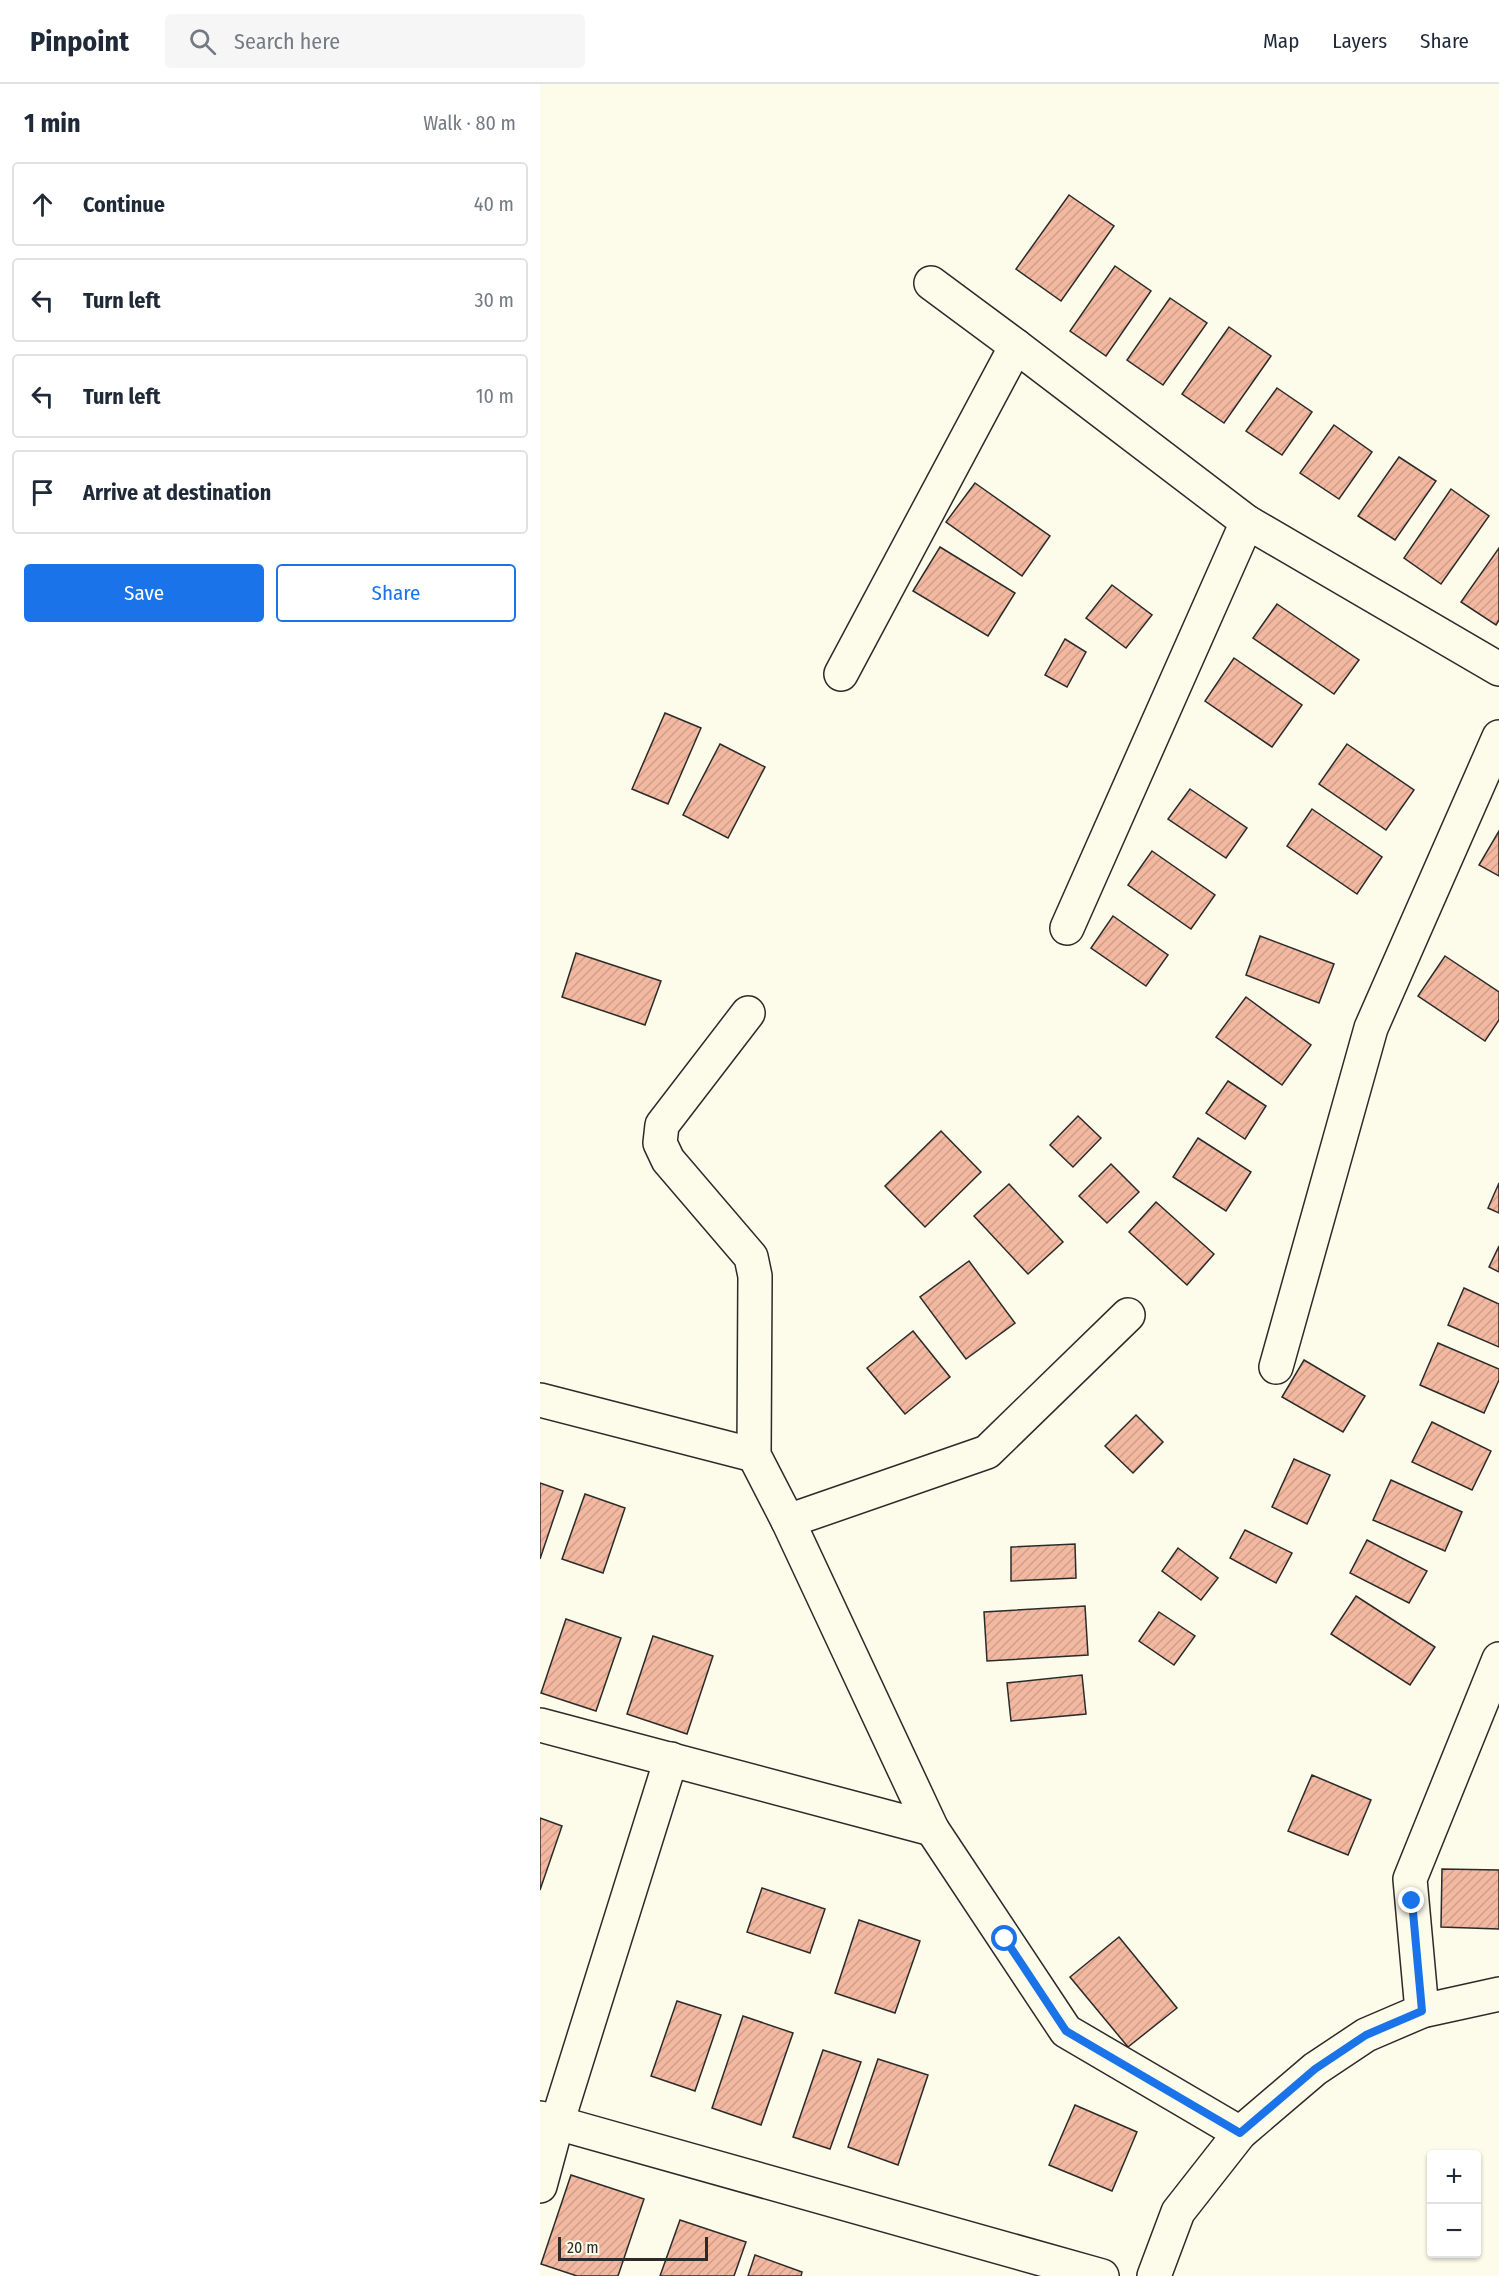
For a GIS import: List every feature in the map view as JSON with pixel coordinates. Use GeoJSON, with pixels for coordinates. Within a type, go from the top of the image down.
{"type":"FeatureCollection","features":[{"type":"Feature","properties":{"kind":"street"},"geometry":{"type":"LineString","coordinates":[[931,283],[1247,522],[1499,669]]}},
{"type":"Feature","properties":{"kind":"street"},"geometry":{"type":"LineString","coordinates":[[841,674],[1016,346]]}},
{"type":"Feature","properties":{"kind":"street"},"geometry":{"type":"LineString","coordinates":[[1067,928],[1247,522]]}},
{"type":"Feature","properties":{"kind":"street"},"geometry":{"type":"LineString","coordinates":[[1276,1367],[1371,1028],[1499,737]]}},
{"type":"Feature","properties":{"kind":"street"},"geometry":{"type":"LineString","coordinates":[[748,1013],[662,1125],[660,1143],[668,1160],[752,1257],[755,1276],[754,1455],[788,1521],[932,1829],[1066,2031],[1240,2133]]}},
{"type":"Feature","properties":{"kind":"street"},"geometry":{"type":"LineString","coordinates":[[788,1521],[987,1452],[1128,1315]]}},
{"type":"Feature","properties":{"kind":"street"},"geometry":{"type":"LineString","coordinates":[[540,1400],[754,1455]]}},
{"type":"Feature","properties":{"kind":"street"},"geometry":{"type":"LineString","coordinates":[[1422,2011],[1410,1879],[1499,1659]]}},
{"type":"Feature","properties":{"kind":"street"},"geometry":{"type":"LineString","coordinates":[[540,1725],[932,1829]]}},
{"type":"Feature","properties":{"kind":"street"},"geometry":{"type":"LineString","coordinates":[[540,2186],[549,2120],[671,1759]]}},
{"type":"Feature","properties":{"kind":"street"},"geometry":{"type":"LineString","coordinates":[[1154,2276],[1178,2212],[1240,2133],[1315,2069],[1366,2035],[1422,2011],[1499,1994]]}},
{"type":"Feature","properties":{"kind":"street"},"geometry":{"type":"LineString","coordinates":[[549,2120],[1101,2276]]}},
{"type":"Feature","properties":{"kind":"building"},"geometry":{"type":"Polygon","coordinates":[[[1069,195],[1114,226],[1061,301],[1016,269],[1069,195]]]}},
{"type":"Feature","properties":{"kind":"building"},"geometry":{"type":"Polygon","coordinates":[[[1115,266],[1151,291],[1106,356],[1070,331],[1115,266]]]}},
{"type":"Feature","properties":{"kind":"building"},"geometry":{"type":"Polygon","coordinates":[[[1170,298],[1207,323],[1163,385],[1127,360],[1170,298]]]}},
{"type":"Feature","properties":{"kind":"building"},"geometry":{"type":"Polygon","coordinates":[[[1229,327],[1271,356],[1224,423],[1182,394],[1229,327]]]}},
{"type":"Feature","properties":{"kind":"building"},"geometry":{"type":"Polygon","coordinates":[[[1277,388],[1312,412],[1282,455],[1246,431],[1277,388]]]}},
{"type":"Feature","properties":{"kind":"building"},"geometry":{"type":"Polygon","coordinates":[[[1334,425],[1372,452],[1339,499],[1300,473],[1334,425]]]}},
{"type":"Feature","properties":{"kind":"building"},"geometry":{"type":"Polygon","coordinates":[[[1399,457],[1436,481],[1395,540],[1358,516],[1399,457]]]}},
{"type":"Feature","properties":{"kind":"building"},"geometry":{"type":"Polygon","coordinates":[[[975,483],[1050,536],[1022,576],[946,522],[975,483]]]}},
{"type":"Feature","properties":{"kind":"building"},"geometry":{"type":"Polygon","coordinates":[[[1451,489],[1489,516],[1441,584],[1404,558],[1451,489]]]}},
{"type":"Feature","properties":{"kind":"building"},"geometry":{"type":"Polygon","coordinates":[[[940,547],[1015,593],[988,636],[913,591],[940,547]]]}},
{"type":"Feature","properties":{"kind":"building"},"geometry":{"type":"Polygon","coordinates":[[[1499,548],[1499,620],[1496,625],[1461,602],[1499,548]]]}},
{"type":"Feature","properties":{"kind":"building"},"geometry":{"type":"Polygon","coordinates":[[[1112,585],[1152,615],[1126,648],[1086,618],[1112,585]]]}},
{"type":"Feature","properties":{"kind":"building"},"geometry":{"type":"Polygon","coordinates":[[[1277,604],[1359,660],[1334,694],[1253,638],[1277,604]]]}},
{"type":"Feature","properties":{"kind":"building"},"geometry":{"type":"Polygon","coordinates":[[[1065,639],[1086,652],[1067,687],[1045,675],[1065,639]]]}},
{"type":"Feature","properties":{"kind":"building"},"geometry":{"type":"Polygon","coordinates":[[[1234,658],[1302,705],[1272,747],[1205,701],[1234,658]]]}},
{"type":"Feature","properties":{"kind":"building"},"geometry":{"type":"Polygon","coordinates":[[[665,713],[701,728],[668,804],[632,789],[665,713]]]}},
{"type":"Feature","properties":{"kind":"building"},"geometry":{"type":"Polygon","coordinates":[[[720,744],[765,767],[728,838],[683,815],[720,744]]]}},
{"type":"Feature","properties":{"kind":"building"},"geometry":{"type":"Polygon","coordinates":[[[1347,744],[1414,790],[1386,830],[1319,784],[1347,744]]]}},
{"type":"Feature","properties":{"kind":"building"},"geometry":{"type":"Polygon","coordinates":[[[1190,789],[1247,828],[1226,858],[1168,819],[1190,789]]]}},
{"type":"Feature","properties":{"kind":"building"},"geometry":{"type":"Polygon","coordinates":[[[1312,809],[1382,857],[1357,894],[1287,846],[1312,809]]]}},
{"type":"Feature","properties":{"kind":"building"},"geometry":{"type":"Polygon","coordinates":[[[1499,831],[1499,876],[1479,865],[1499,831]]]}},
{"type":"Feature","properties":{"kind":"building"},"geometry":{"type":"Polygon","coordinates":[[[1152,851],[1215,895],[1191,929],[1128,885],[1152,851]]]}},
{"type":"Feature","properties":{"kind":"building"},"geometry":{"type":"Polygon","coordinates":[[[1113,916],[1168,955],[1146,986],[1091,948],[1113,916]]]}},
{"type":"Feature","properties":{"kind":"building"},"geometry":{"type":"Polygon","coordinates":[[[1260,936],[1334,964],[1319,1003],[1246,975],[1260,936]]]}},
{"type":"Feature","properties":{"kind":"building"},"geometry":{"type":"Polygon","coordinates":[[[576,953],[661,981],[645,1025],[562,997],[576,953]]]}},
{"type":"Feature","properties":{"kind":"building"},"geometry":{"type":"Polygon","coordinates":[[[1445,956],[1499,992],[1499,1020],[1485,1041],[1418,996],[1445,956]]]}},
{"type":"Feature","properties":{"kind":"building"},"geometry":{"type":"Polygon","coordinates":[[[1246,997],[1311,1045],[1282,1085],[1216,1037],[1246,997]]]}},
{"type":"Feature","properties":{"kind":"building"},"geometry":{"type":"Polygon","coordinates":[[[1228,1081],[1266,1106],[1245,1139],[1206,1113],[1228,1081]]]}},
{"type":"Feature","properties":{"kind":"building"},"geometry":{"type":"Polygon","coordinates":[[[1078,1116],[1101,1138],[1073,1167],[1050,1145],[1078,1116]]]}},
{"type":"Feature","properties":{"kind":"building"},"geometry":{"type":"Polygon","coordinates":[[[941,1131],[981,1172],[925,1227],[885,1186],[941,1131]]]}},
{"type":"Feature","properties":{"kind":"building"},"geometry":{"type":"Polygon","coordinates":[[[1198,1138],[1251,1172],[1226,1211],[1173,1177],[1198,1138]]]}},
{"type":"Feature","properties":{"kind":"building"},"geometry":{"type":"Polygon","coordinates":[[[1111,1164],[1139,1192],[1107,1223],[1079,1196],[1111,1164]]]}},
{"type":"Feature","properties":{"kind":"building"},"geometry":{"type":"Polygon","coordinates":[[[1499,1183],[1499,1213],[1488,1208],[1499,1183]]]}},
{"type":"Feature","properties":{"kind":"building"},"geometry":{"type":"Polygon","coordinates":[[[1009,1184],[1063,1242],[1028,1274],[974,1216],[1009,1184]]]}},
{"type":"Feature","properties":{"kind":"building"},"geometry":{"type":"Polygon","coordinates":[[[1156,1202],[1214,1254],[1187,1285],[1129,1232],[1156,1202]]]}},
{"type":"Feature","properties":{"kind":"building"},"geometry":{"type":"Polygon","coordinates":[[[1499,1246],[1499,1272],[1489,1267],[1499,1246]]]}},
{"type":"Feature","properties":{"kind":"building"},"geometry":{"type":"Polygon","coordinates":[[[969,1261],[1015,1323],[966,1359],[920,1297],[969,1261]]]}},
{"type":"Feature","properties":{"kind":"building"},"geometry":{"type":"Polygon","coordinates":[[[1464,1288],[1499,1304],[1499,1347],[1448,1325],[1464,1288]]]}},
{"type":"Feature","properties":{"kind":"building"},"geometry":{"type":"Polygon","coordinates":[[[913,1331],[950,1377],[905,1414],[867,1368],[913,1331]]]}},
{"type":"Feature","properties":{"kind":"building"},"geometry":{"type":"Polygon","coordinates":[[[1438,1343],[1499,1369],[1499,1380],[1484,1413],[1420,1385],[1438,1343]]]}},
{"type":"Feature","properties":{"kind":"building"},"geometry":{"type":"Polygon","coordinates":[[[1304,1360],[1365,1396],[1343,1432],[1282,1397],[1304,1360]]]}},
{"type":"Feature","properties":{"kind":"building"},"geometry":{"type":"Polygon","coordinates":[[[1136,1415],[1163,1442],[1133,1473],[1105,1446],[1136,1415]]]}},
{"type":"Feature","properties":{"kind":"building"},"geometry":{"type":"Polygon","coordinates":[[[1432,1422],[1491,1451],[1472,1490],[1412,1462],[1432,1422]]]}},
{"type":"Feature","properties":{"kind":"building"},"geometry":{"type":"Polygon","coordinates":[[[1294,1459],[1330,1475],[1307,1524],[1272,1507],[1294,1459]]]}},
{"type":"Feature","properties":{"kind":"building"},"geometry":{"type":"Polygon","coordinates":[[[1391,1480],[1462,1512],[1445,1551],[1373,1520],[1391,1480]]]}},
{"type":"Feature","properties":{"kind":"building"},"geometry":{"type":"Polygon","coordinates":[[[540,1483],[563,1491],[540,1559],[540,1483]]]}},
{"type":"Feature","properties":{"kind":"building"},"geometry":{"type":"Polygon","coordinates":[[[585,1494],[625,1508],[603,1573],[562,1559],[585,1494]]]}},
{"type":"Feature","properties":{"kind":"building"},"geometry":{"type":"Polygon","coordinates":[[[1245,1530],[1292,1553],[1276,1583],[1230,1558],[1245,1530]]]}},
{"type":"Feature","properties":{"kind":"building"},"geometry":{"type":"Polygon","coordinates":[[[1367,1540],[1427,1571],[1409,1603],[1350,1573],[1367,1540]]]}},
{"type":"Feature","properties":{"kind":"building"},"geometry":{"type":"Polygon","coordinates":[[[1075,1544],[1076,1578],[1011,1581],[1011,1547],[1075,1544]]]}},
{"type":"Feature","properties":{"kind":"building"},"geometry":{"type":"Polygon","coordinates":[[[1178,1548],[1218,1578],[1201,1600],[1162,1571],[1178,1548]]]}},
{"type":"Feature","properties":{"kind":"building"},"geometry":{"type":"Polygon","coordinates":[[[1356,1596],[1435,1647],[1410,1685],[1331,1634],[1356,1596]]]}},
{"type":"Feature","properties":{"kind":"building"},"geometry":{"type":"Polygon","coordinates":[[[1085,1606],[1088,1655],[987,1661],[984,1612],[1085,1606]]]}},
{"type":"Feature","properties":{"kind":"building"},"geometry":{"type":"Polygon","coordinates":[[[1159,1612],[1195,1636],[1174,1665],[1139,1641],[1159,1612]]]}},
{"type":"Feature","properties":{"kind":"building"},"geometry":{"type":"Polygon","coordinates":[[[566,1619],[621,1638],[596,1711],[541,1693],[566,1619]]]}},
{"type":"Feature","properties":{"kind":"building"},"geometry":{"type":"Polygon","coordinates":[[[653,1636],[713,1656],[687,1734],[627,1714],[653,1636]]]}},
{"type":"Feature","properties":{"kind":"building"},"geometry":{"type":"Polygon","coordinates":[[[1082,1675],[1086,1714],[1011,1721],[1007,1683],[1082,1675]]]}},
{"type":"Feature","properties":{"kind":"building"},"geometry":{"type":"Polygon","coordinates":[[[1312,1775],[1371,1800],[1348,1855],[1288,1831],[1312,1775]]]}},
{"type":"Feature","properties":{"kind":"building"},"geometry":{"type":"Polygon","coordinates":[[[540,1818],[562,1826],[540,1890],[540,1818]]]}},
{"type":"Feature","properties":{"kind":"building"},"geometry":{"type":"Polygon","coordinates":[[[1442,1869],[1499,1870],[1499,1929],[1441,1927],[1442,1869]]]}},
{"type":"Feature","properties":{"kind":"building"},"geometry":{"type":"Polygon","coordinates":[[[762,1888],[825,1909],[810,1953],[747,1932],[762,1888]]]}},
{"type":"Feature","properties":{"kind":"building"},"geometry":{"type":"Polygon","coordinates":[[[859,1920],[920,1941],[895,2013],[835,1993],[859,1920]]]}},
{"type":"Feature","properties":{"kind":"building"},"geometry":{"type":"Polygon","coordinates":[[[1119,1937],[1177,2008],[1128,2047],[1070,1977],[1119,1937]]]}},
{"type":"Feature","properties":{"kind":"building"},"geometry":{"type":"Polygon","coordinates":[[[677,2001],[721,2015],[695,2091],[651,2076],[677,2001]]]}},
{"type":"Feature","properties":{"kind":"building"},"geometry":{"type":"Polygon","coordinates":[[[743,2016],[793,2033],[761,2125],[712,2108],[743,2016]]]}},
{"type":"Feature","properties":{"kind":"building"},"geometry":{"type":"Polygon","coordinates":[[[823,2050],[861,2062],[830,2149],[793,2137],[823,2050]]]}},
{"type":"Feature","properties":{"kind":"building"},"geometry":{"type":"Polygon","coordinates":[[[878,2059],[928,2075],[898,2165],[848,2147],[878,2059]]]}},
{"type":"Feature","properties":{"kind":"building"},"geometry":{"type":"Polygon","coordinates":[[[1075,2105],[1137,2132],[1112,2191],[1049,2165],[1075,2105]]]}},
{"type":"Feature","properties":{"kind":"building"},"geometry":{"type":"Polygon","coordinates":[[[571,2175],[644,2199],[618,2276],[577,2276],[541,2264],[571,2175]]]}},
{"type":"Feature","properties":{"kind":"building"},"geometry":{"type":"Polygon","coordinates":[[[680,2220],[746,2242],[734,2276],[660,2276],[680,2220]]]}},
{"type":"Feature","properties":{"kind":"building"},"geometry":{"type":"Polygon","coordinates":[[[755,2255],[802,2272],[801,2276],[748,2276],[755,2255]]]}},
{"type":"Feature","properties":{"kind":"route"},"geometry":{"type":"LineString","coordinates":[[1005,1939],[1066,2031],[1240,2133],[1315,2069],[1366,2035],[1422,2011],[1412,1901]]}}]}
